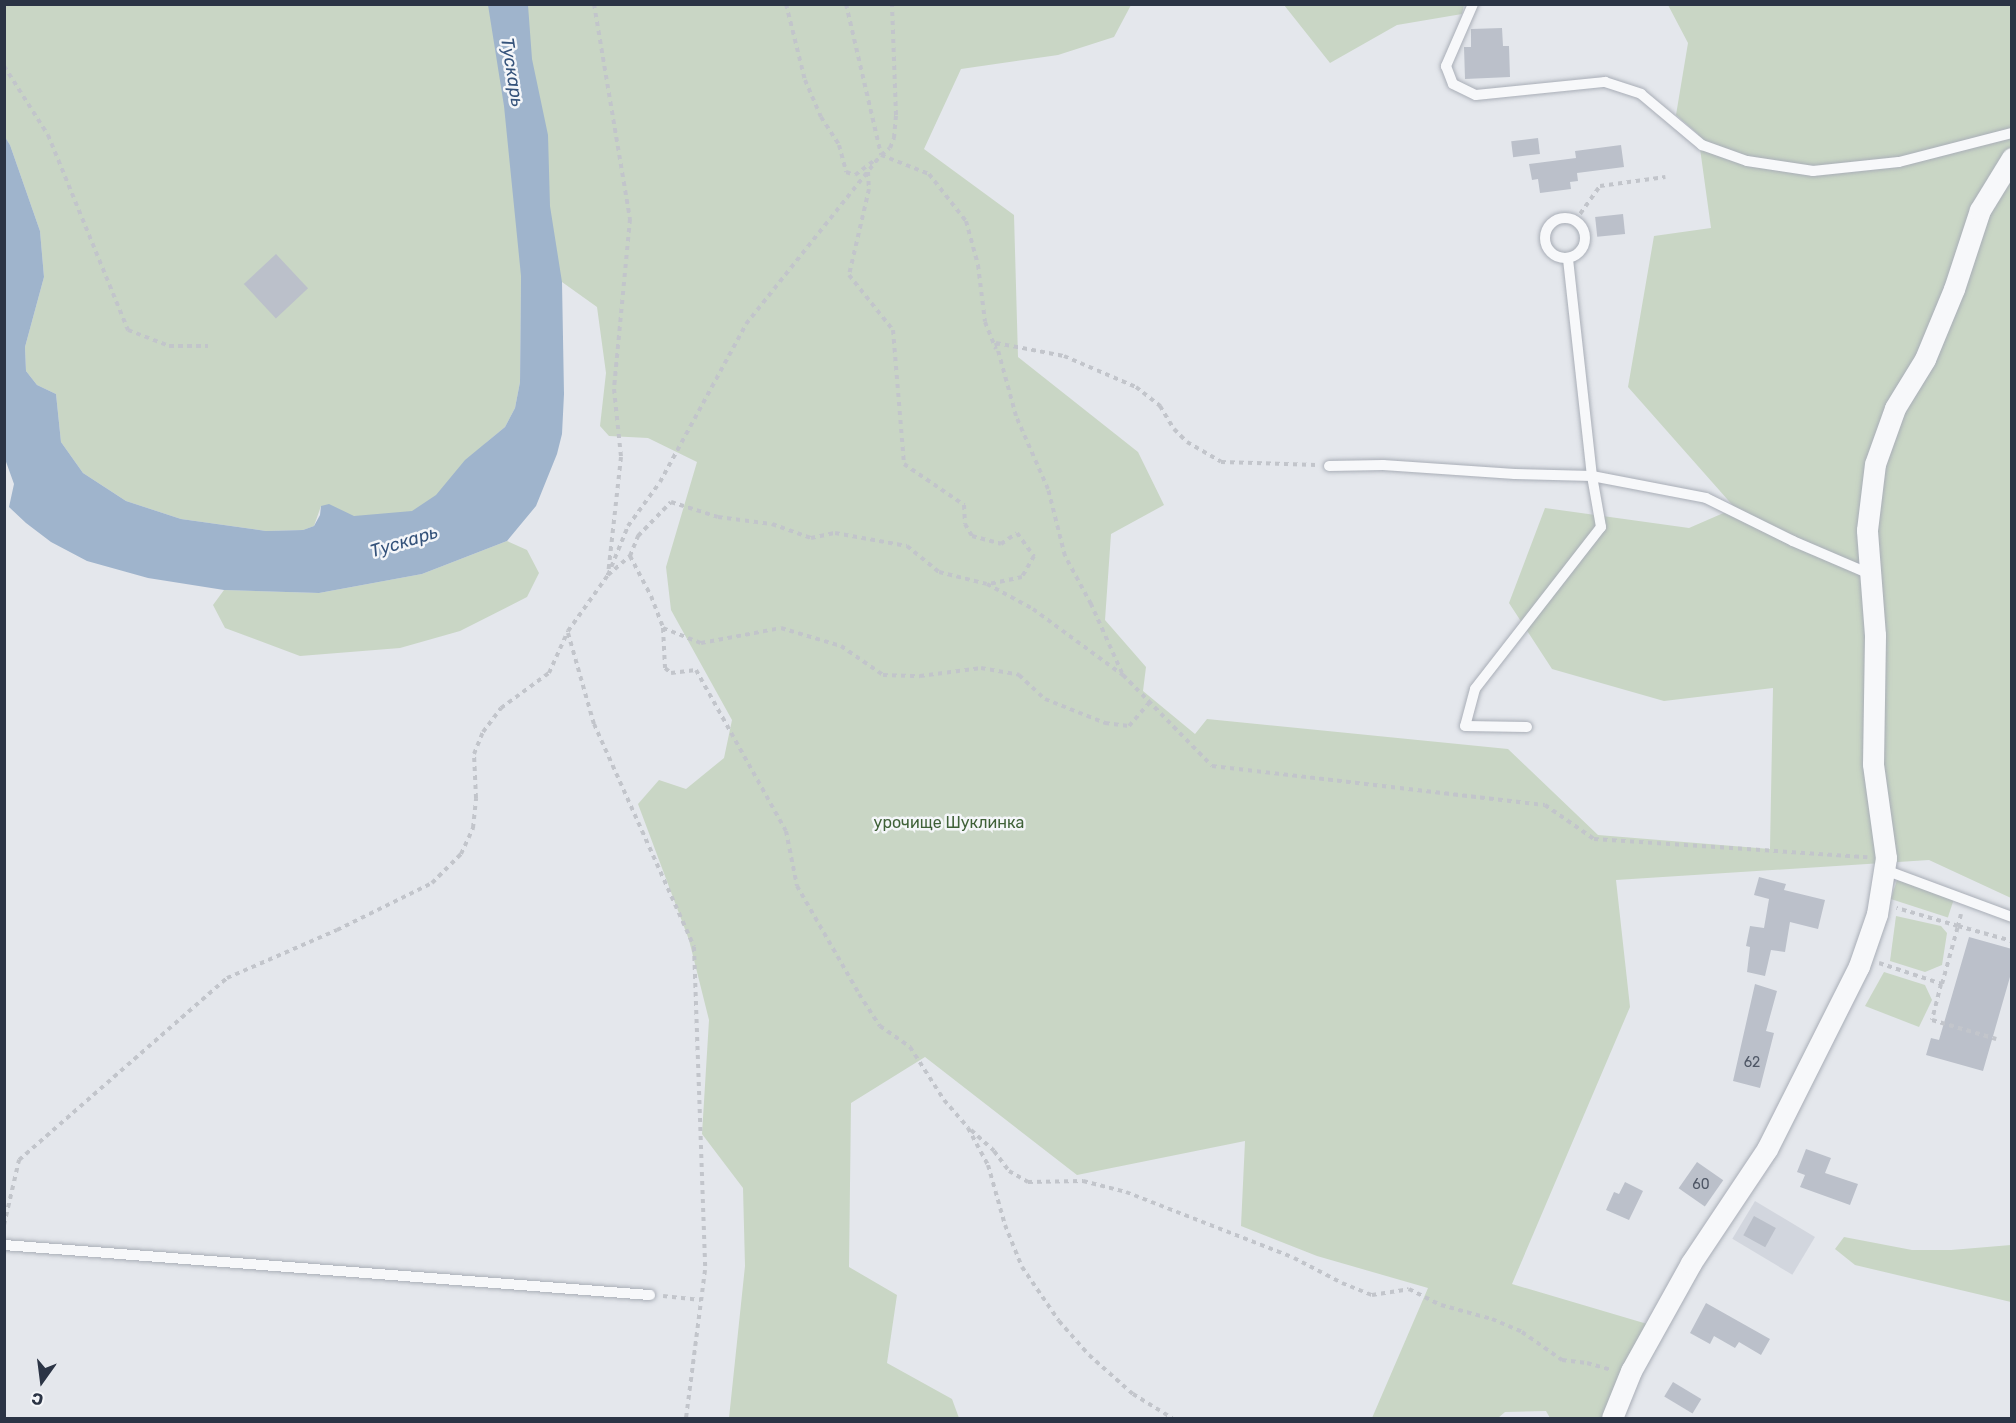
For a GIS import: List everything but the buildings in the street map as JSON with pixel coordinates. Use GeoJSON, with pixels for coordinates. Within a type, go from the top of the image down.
{"type":"FeatureCollection","features":[{"type":"Feature","properties":{"kind":"street"},"geometry":{"type":"LineString","coordinates":[[1611,1419],[1631,1371],[1691,1263],[1767,1149],[1840,1006],[1862,957],[1879,903],[1886,864],[1873,764],[1875,635],[1867,530],[1875,464],[1895,408],[1925,359],[1954,289],[1980,210],[2012,158]]}},
{"type":"Feature","properties":{"kind":"lane"},"geometry":{"type":"LineString","coordinates":[[1473,4],[1446,66],[1453,84],[1476,95],[1605,82],[1641,94],[1702,145],[1747,161],[1813,171],[1899,162],[2012,133]]}},
{"type":"Feature","properties":{"kind":"lane"},"geometry":{"type":"LineString","coordinates":[[1557,220],[1575,221],[1583,228],[1585,238],[1579,253],[1568,259],[1554,256],[1545,240],[1546,232],[1557,220]]}},
{"type":"Feature","properties":{"kind":"lane"},"geometry":{"type":"LineString","coordinates":[[1527,727],[1465,726],[1475,689],[1601,527],[1592,476],[1568,259]]}},
{"type":"Feature","properties":{"kind":"lane"},"geometry":{"type":"LineString","coordinates":[[1329,466],[1383,465],[1515,474],[1592,476],[1706,498],[1793,541],[1870,574]]}},
{"type":"Feature","properties":{"kind":"lane"},"geometry":{"type":"LineString","coordinates":[[1886,864],[2012,916]]}},
{"type":"Feature","properties":{"kind":"lane"},"geometry":{"type":"LineString","coordinates":[[4,1245],[650,1295]]}},
{"type":"Feature","properties":{"kind":"path"},"geometry":{"type":"LineString","coordinates":[[594,4],[630,219],[614,389],[621,457],[608,575]]}},
{"type":"Feature","properties":{"kind":"path"},"geometry":{"type":"LineString","coordinates":[[786,4],[805,80],[821,117],[839,145],[846,172],[855,175],[890,148],[896,129],[892,4]]}},
{"type":"Feature","properties":{"kind":"path"},"geometry":{"type":"LineString","coordinates":[[846,4],[881,155]]}},
{"type":"Feature","properties":{"kind":"path"},"geometry":{"type":"LineString","coordinates":[[4,66],[48,135],[128,330],[168,346],[208,346]]}},
{"type":"Feature","properties":{"kind":"path"},"geometry":{"type":"LineString","coordinates":[[4,1225],[18,1160],[227,978],[337,930],[432,883],[461,854],[473,828],[476,798],[474,754],[483,732],[501,708],[549,673],[568,631],[608,575],[628,526],[660,482],[746,324],[881,155]]}},
{"type":"Feature","properties":{"kind":"path"},"geometry":{"type":"LineString","coordinates":[[881,155],[929,174],[966,221],[978,265],[985,322],[1000,358]]}},
{"type":"Feature","properties":{"kind":"path"},"geometry":{"type":"LineString","coordinates":[[868,171],[869,189],[849,275],[893,330],[904,465],[964,505],[965,524],[972,536],[1001,544],[1017,533],[1034,556],[1022,577],[987,584]]}},
{"type":"Feature","properties":{"kind":"path"},"geometry":{"type":"LineString","coordinates":[[1575,221],[1600,186],[1665,177]]}},
{"type":"Feature","properties":{"kind":"path"},"geometry":{"type":"LineString","coordinates":[[1123,675],[1091,604],[1065,556],[1048,489],[1016,416],[996,343],[1064,356],[1136,387],[1160,406],[1174,429],[1186,442],[1221,462],[1329,466]]}},
{"type":"Feature","properties":{"kind":"path"},"geometry":{"type":"LineString","coordinates":[[608,575],[630,556],[638,536],[671,502],[718,517],[772,524],[811,538],[835,532],[907,546],[939,572],[987,584],[1033,609],[1123,675],[1212,766],[1545,805],[1594,839],[1886,864]]}},
{"type":"Feature","properties":{"kind":"path"},"geometry":{"type":"LineString","coordinates":[[630,556],[651,596],[663,628],[665,668],[671,673],[696,670],[761,782],[786,831],[797,886],[859,994],[880,1026],[910,1047],[944,1100],[968,1128],[994,1151],[1009,1171],[1028,1182],[1083,1181],[1126,1192],[1294,1258],[1342,1283],[1372,1295],[1409,1289],[1441,1305],[1492,1319],[1522,1332],[1562,1360],[1587,1363],[1616,1371],[1631,1371]]}},
{"type":"Feature","properties":{"kind":"path"},"geometry":{"type":"LineString","coordinates":[[663,628],[701,643],[781,628],[842,646],[883,675],[920,676],[981,668],[1019,675],[1045,699],[1105,723],[1129,726],[1149,703]]}},
{"type":"Feature","properties":{"kind":"path"},"geometry":{"type":"LineString","coordinates":[[568,631],[594,724],[694,947],[705,1270],[687,1419]]}},
{"type":"Feature","properties":{"kind":"path"},"geometry":{"type":"LineString","coordinates":[[1965,898],[1932,1020],[1996,1039]]}},
{"type":"Feature","properties":{"kind":"path"},"geometry":{"type":"LineString","coordinates":[[1879,903],[2012,941]]}},
{"type":"Feature","properties":{"kind":"path"},"geometry":{"type":"LineString","coordinates":[[1862,957],[1941,984]]}},
{"type":"Feature","properties":{"kind":"path"},"geometry":{"type":"LineString","coordinates":[[968,1128],[988,1165],[1005,1225],[1023,1267],[1059,1321],[1089,1355],[1133,1394],[1172,1419]]}},
{"type":"Feature","properties":{"kind":"path"},"geometry":{"type":"LineString","coordinates":[[650,1295],[701,1300]]}},
{"type":"Feature","properties":{"kind":"shaded area"},"geometry":{"type":"Polygon","coordinates":[[[1755,1201],[1815,1237],[1792,1275],[1732,1239],[1755,1201]]]}},
{"type":"Feature","properties":{"kind":"green space","name":"урочище Шуклинка"},"geometry":{"type":"Polygon","coordinates":[[[4,5],[1131,5],[1114,37],[1058,55],[961,69],[924,149],[1014,215],[1018,357],[1138,452],[1164,505],[1111,534],[1105,620],[1146,667],[1143,691],[1195,734],[1207,719],[1508,749],[1598,835],[1770,849],[1773,688],[1664,701],[1552,669],[1509,603],[1545,508],[1689,528],[1735,508],[1628,387],[1654,236],[1711,228],[1698,134],[1676,115],[1688,43],[1668,5],[2011,5],[2011,898],[1929,860],[1616,880],[1630,1007],[1512,1284],[1654,1326],[1603,1418],[1550,1418],[1546,1411],[1505,1412],[1498,1418],[1372,1418],[1428,1288],[1317,1256],[1241,1226],[1245,1141],[1077,1175],[925,1057],[851,1103],[849,1267],[897,1295],[887,1363],[952,1399],[959,1418],[729,1418],[745,1266],[743,1188],[702,1134],[709,1020],[689,940],[638,804],[659,780],[686,789],[724,758],[732,720],[671,610],[666,567],[697,462],[648,438],[609,436],[600,426],[606,373],[597,307],[562,282],[521,276],[520,382],[515,408],[505,427],[487,442],[420,514],[368,528],[321,506],[314,526],[303,530],[266,531],[181,519],[126,501],[83,473],[61,442],[56,394],[37,385],[26,371],[25,347],[44,277],[40,231],[10,145],[5,137],[4,5]]]}},
{"type":"Feature","properties":{"kind":"green space"},"geometry":{"type":"Polygon","coordinates":[[[1284,5],[1464,5],[1462,14],[1397,25],[1330,63],[1284,5]]]}},
{"type":"Feature","properties":{"kind":"green space"},"geometry":{"type":"Polygon","coordinates":[[[507,541],[527,550],[539,573],[527,597],[460,631],[400,648],[300,656],[225,628],[213,605],[224,590],[319,593],[422,574],[507,541]]]}},
{"type":"Feature","properties":{"kind":"green space"},"geometry":{"type":"Polygon","coordinates":[[[1897,880],[1954,899],[1948,918],[1891,899],[1897,880]]]}},
{"type":"Feature","properties":{"kind":"green space"},"geometry":{"type":"Polygon","coordinates":[[[1896,916],[1941,926],[1947,933],[1942,965],[1925,972],[1890,961],[1896,916]]]}},
{"type":"Feature","properties":{"kind":"green space"},"geometry":{"type":"Polygon","coordinates":[[[1884,972],[1925,985],[1932,1000],[1919,1027],[1865,1006],[1884,972]]]}},
{"type":"Feature","properties":{"kind":"green space"},"geometry":{"type":"Polygon","coordinates":[[[1844,1237],[1912,1250],[1951,1250],[2011,1245],[2011,1302],[1855,1265],[1835,1249],[1844,1237]]]}},
{"type":"Feature","properties":{"kind":"water","name":"Тускарь"},"geometry":{"type":"Polygon","coordinates":[[[488,5],[528,5],[532,59],[548,135],[550,206],[562,282],[564,394],[562,434],[557,454],[536,506],[507,541],[422,574],[319,593],[224,590],[148,578],[87,561],[51,542],[26,523],[9,507],[14,484],[5,459],[5,137],[10,145],[40,231],[44,277],[25,347],[26,371],[37,385],[56,394],[61,442],[83,473],[126,501],[181,519],[266,531],[303,530],[314,526],[320,515],[321,506],[329,504],[354,516],[412,511],[436,495],[465,460],[505,427],[515,408],[520,382],[521,276],[504,106],[488,5]]]}}]}
